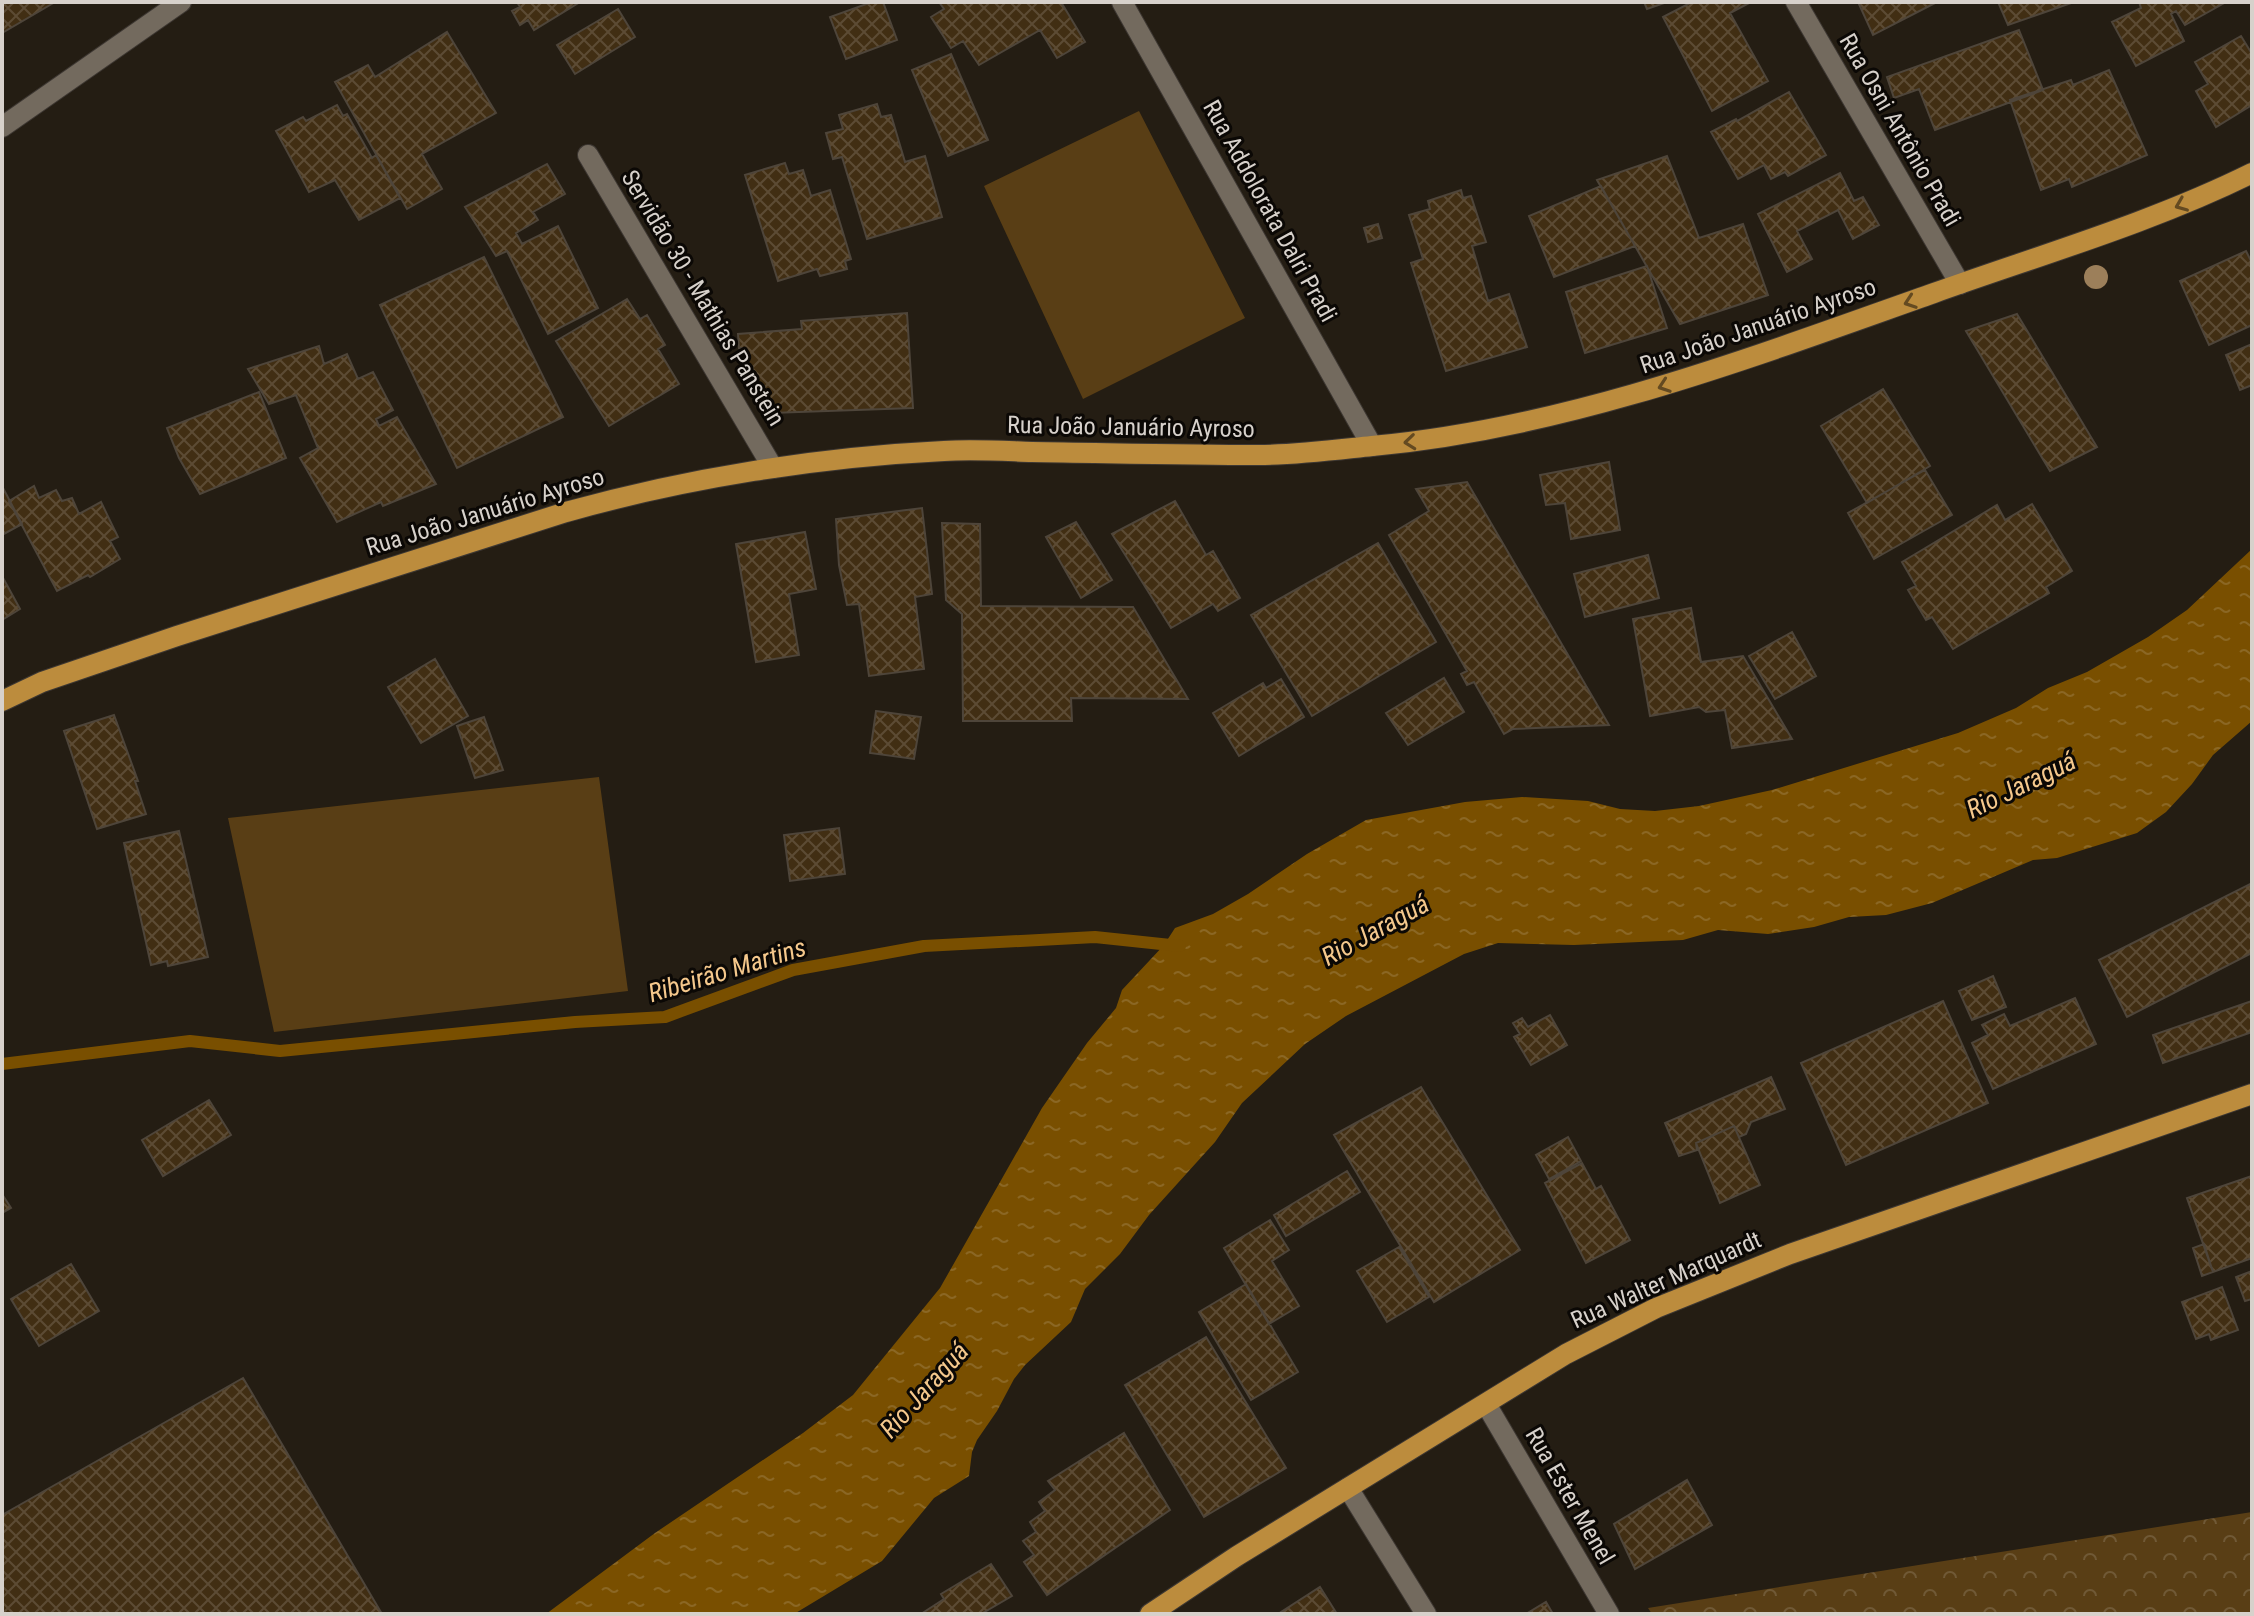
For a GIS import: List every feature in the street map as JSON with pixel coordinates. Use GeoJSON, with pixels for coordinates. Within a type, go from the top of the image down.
{"type":"FeatureCollection","features":[{"type":"Feature","properties":{"kind":"main road","name":"Rua João Januário Ayroso"},"geometry":{"type":"LineString","coordinates":[[2,701],[42,682],[177,636],[566,512],[606,501],[773,468],[856,457],[947,450],[1263,455],[1449,438],[1532,422],[1625,399],[2131,225],[2252,173]]}},
{"type":"Feature","properties":{"kind":"main road","name":"Rua Walter Marquardt"},"geometry":{"type":"LineString","coordinates":[[1150,1614],[1566,1354],[1656,1308],[1777,1259],[2252,1094]]}},
{"type":"Feature","properties":{"kind":"street"},"geometry":{"type":"LineString","coordinates":[[2,127],[181,2]]}},
{"type":"Feature","properties":{"kind":"street","name":"Rua Addolorata Dalri Pradi"},"geometry":{"type":"LineString","coordinates":[[1122,2],[1372,446]]}},
{"type":"Feature","properties":{"kind":"street","name":"Rua Osni Antônio Pradi"},"geometry":{"type":"LineString","coordinates":[[1796,2],[1960,284]]}},
{"type":"Feature","properties":{"kind":"street","name":"Servidão 30 - Mathias Panstein"},"geometry":{"type":"LineString","coordinates":[[588,155],[773,468]]}},
{"type":"Feature","properties":{"kind":"street","name":"Rua Ester Menel"},"geometry":{"type":"LineString","coordinates":[[1486,1404],[1609,1614]]}},
{"type":"Feature","properties":{"kind":"street"},"geometry":{"type":"LineString","coordinates":[[1348,1488],[1426,1614]]}},
{"type":"Feature","properties":{"kind":"green space"},"geometry":{"type":"Polygon","coordinates":[[[1139,111],[1245,318],[1083,399],[984,186],[1139,111]]]}},
{"type":"Feature","properties":{"kind":"green space"},"geometry":{"type":"Polygon","coordinates":[[[599,777],[628,991],[274,1032],[228,818],[599,777]]]}},
{"type":"Feature","properties":{"kind":"green space"},"geometry":{"type":"Polygon","coordinates":[[[2252,1512],[2252,1614],[1652,1614],[1648,1608],[2252,1512]]]}},
{"type":"Feature","properties":{"kind":"water","name":"Rio Jaraguá"},"geometry":{"type":"Polygon","coordinates":[[[2252,549],[2252,721],[2213,755],[2166,812],[2137,833],[2057,858],[2033,860],[1932,903],[1886,915],[1849,917],[1814,927],[1768,934],[1718,930],[1683,940],[1574,945],[1498,943],[1464,954],[1346,1016],[1305,1044],[1242,1103],[1215,1142],[1149,1215],[1120,1254],[1085,1289],[1071,1322],[1014,1379],[977,1440],[969,1476],[934,1498],[882,1561],[794,1614],[546,1614],[655,1533],[803,1433],[853,1395],[940,1288],[1042,1108],[1087,1043],[1116,1008],[1122,990],[1164,945],[1175,928],[1213,914],[1366,820],[1465,802],[1522,797],[1588,801],[1620,809],[1655,811],[1699,806],[1772,790],[1958,733],[2016,708],[2048,688],[2087,672],[2148,637],[2187,610],[2252,549]]]}},
{"type":"Feature","properties":{"kind":"building"},"geometry":{"type":"Polygon","coordinates":[[[2,2],[55,2],[2,33],[2,2]]]}},
{"type":"Feature","properties":{"kind":"building"},"geometry":{"type":"Polygon","coordinates":[[[517,2],[580,2],[534,30],[528,20],[520,25],[512,11],[520,7],[517,2]]]}},
{"type":"Feature","properties":{"kind":"building"},"geometry":{"type":"Polygon","coordinates":[[[872,2],[883,2],[897,40],[846,59],[830,17],[872,2]]]}},
{"type":"Feature","properties":{"kind":"building"},"geometry":{"type":"Polygon","coordinates":[[[939,2],[1061,2],[1085,42],[1057,58],[1040,30],[979,65],[963,41],[951,48],[931,17],[944,9],[939,2]]]}},
{"type":"Feature","properties":{"kind":"building"},"geometry":{"type":"Polygon","coordinates":[[[1644,2],[1667,2],[1647,9],[1644,2]]]}},
{"type":"Feature","properties":{"kind":"building"},"geometry":{"type":"Polygon","coordinates":[[[1692,2],[1751,2],[1730,13],[1768,81],[1712,111],[1663,17],[1692,2]]]}},
{"type":"Feature","properties":{"kind":"building"},"geometry":{"type":"Polygon","coordinates":[[[1858,2],[1937,2],[1873,35],[1858,2]]]}},
{"type":"Feature","properties":{"kind":"building"},"geometry":{"type":"Polygon","coordinates":[[[1998,2],[2074,2],[2008,25],[1998,2]]]}},
{"type":"Feature","properties":{"kind":"building"},"geometry":{"type":"Polygon","coordinates":[[[2139,2],[2226,2],[2185,25],[2176,11],[2171,14],[2184,41],[2136,66],[2112,22],[2141,8],[2139,2]]]}},
{"type":"Feature","properties":{"kind":"building"},"geometry":{"type":"Polygon","coordinates":[[[618,9],[635,37],[575,74],[557,45],[618,9]]]}},
{"type":"Feature","properties":{"kind":"building"},"geometry":{"type":"Polygon","coordinates":[[[2019,30],[2043,90],[1935,130],[1919,89],[1894,98],[1887,77],[2019,30]]]}},
{"type":"Feature","properties":{"kind":"building"},"geometry":{"type":"Polygon","coordinates":[[[447,32],[496,113],[422,154],[442,189],[407,209],[335,82],[368,65],[375,77],[447,32]]]}},
{"type":"Feature","properties":{"kind":"building"},"geometry":{"type":"Polygon","coordinates":[[[2241,36],[2252,54],[2252,105],[2216,127],[2196,91],[2208,84],[2195,62],[2241,36]]]}},
{"type":"Feature","properties":{"kind":"building"},"geometry":{"type":"Polygon","coordinates":[[[951,54],[988,140],[948,156],[912,70],[951,54]]]}},
{"type":"Feature","properties":{"kind":"building"},"geometry":{"type":"Polygon","coordinates":[[[2109,70],[2147,155],[2072,187],[2069,179],[2041,190],[2010,100],[2071,80],[2073,85],[2109,70]]]}},
{"type":"Feature","properties":{"kind":"building"},"geometry":{"type":"Polygon","coordinates":[[[1789,92],[1826,155],[1788,176],[1785,172],[1771,179],[1764,165],[1738,179],[1711,132],[1789,92]]]}},
{"type":"Feature","properties":{"kind":"building"},"geometry":{"type":"Polygon","coordinates":[[[877,104],[881,117],[891,115],[905,162],[925,156],[942,217],[867,239],[842,157],[833,159],[826,133],[843,129],[839,115],[877,104]]]}},
{"type":"Feature","properties":{"kind":"building"},"geometry":{"type":"Polygon","coordinates":[[[337,105],[343,116],[347,114],[372,158],[376,155],[400,198],[359,220],[335,180],[309,192],[276,131],[303,117],[306,121],[337,105]]]}},
{"type":"Feature","properties":{"kind":"building"},"geometry":{"type":"Polygon","coordinates":[[[1667,156],[1699,238],[1743,224],[1768,295],[1680,324],[1597,180],[1667,156]]]}},
{"type":"Feature","properties":{"kind":"building"},"geometry":{"type":"Polygon","coordinates":[[[785,163],[789,174],[803,170],[811,196],[830,190],[851,259],[845,261],[847,269],[820,276],[817,269],[778,281],[745,175],[785,163]]]}},
{"type":"Feature","properties":{"kind":"building"},"geometry":{"type":"Polygon","coordinates":[[[547,164],[565,194],[533,212],[538,220],[516,233],[522,244],[558,226],[598,308],[548,334],[507,251],[496,256],[465,207],[547,164]]]}},
{"type":"Feature","properties":{"kind":"building"},"geometry":{"type":"Polygon","coordinates":[[[1840,173],[1854,201],[1863,197],[1879,225],[1853,239],[1838,210],[1797,231],[1812,259],[1787,272],[1758,214],[1840,173]]]}},
{"type":"Feature","properties":{"kind":"building"},"geometry":{"type":"Polygon","coordinates":[[[1601,186],[1635,246],[1554,277],[1529,216],[1601,186]]]}},
{"type":"Feature","properties":{"kind":"building"},"geometry":{"type":"Polygon","coordinates":[[[1461,190],[1463,198],[1471,196],[1486,242],[1472,246],[1488,301],[1509,294],[1527,347],[1446,371],[1411,263],[1423,259],[1409,215],[1430,209],[1428,201],[1461,190]]]}},
{"type":"Feature","properties":{"kind":"building"},"geometry":{"type":"Polygon","coordinates":[[[1378,224],[1382,238],[1368,242],[1364,228],[1378,224]]]}},
{"type":"Feature","properties":{"kind":"building"},"geometry":{"type":"Polygon","coordinates":[[[2246,251],[2252,263],[2252,325],[2209,345],[2180,281],[2246,251]]]}},
{"type":"Feature","properties":{"kind":"building"},"geometry":{"type":"Polygon","coordinates":[[[484,257],[563,417],[457,468],[380,305],[484,257]]]}},
{"type":"Feature","properties":{"kind":"building"},"geometry":{"type":"Polygon","coordinates":[[[1647,266],[1667,328],[1585,353],[1566,292],[1647,266]]]}},
{"type":"Feature","properties":{"kind":"building"},"geometry":{"type":"Polygon","coordinates":[[[627,299],[640,319],[647,315],[665,345],[658,349],[679,384],[609,426],[556,341],[627,299]]]}},
{"type":"Feature","properties":{"kind":"building"},"geometry":{"type":"Polygon","coordinates":[[[907,313],[913,408],[771,413],[769,399],[760,400],[759,393],[751,393],[738,334],[802,329],[801,321],[907,313]]]}},
{"type":"Feature","properties":{"kind":"building"},"geometry":{"type":"Polygon","coordinates":[[[2017,314],[2097,447],[2050,471],[1966,331],[2017,314]]]}},
{"type":"Feature","properties":{"kind":"building"},"geometry":{"type":"Polygon","coordinates":[[[2252,344],[2252,385],[2240,390],[2226,355],[2252,344]]]}},
{"type":"Feature","properties":{"kind":"building"},"geometry":{"type":"Polygon","coordinates":[[[319,346],[324,364],[347,354],[358,379],[373,372],[393,410],[376,419],[379,426],[397,417],[436,484],[383,506],[381,502],[337,522],[300,458],[318,448],[296,395],[269,404],[248,369],[319,346]]]}},
{"type":"Feature","properties":{"kind":"building"},"geometry":{"type":"Polygon","coordinates":[[[1883,389],[1930,466],[1867,503],[1821,426],[1883,389]]]}},
{"type":"Feature","properties":{"kind":"building"},"geometry":{"type":"Polygon","coordinates":[[[259,392],[286,458],[200,494],[179,458],[167,428],[259,392]]]}},
{"type":"Feature","properties":{"kind":"building"},"geometry":{"type":"Polygon","coordinates":[[[1609,462],[1620,530],[1571,539],[1565,503],[1546,505],[1540,475],[1609,462]]]}},
{"type":"Feature","properties":{"kind":"building"},"geometry":{"type":"Polygon","coordinates":[[[1925,470],[1952,515],[1874,559],[1848,513],[1925,470]]]}},
{"type":"Feature","properties":{"kind":"building"},"geometry":{"type":"Polygon","coordinates":[[[1467,482],[1609,725],[1513,729],[1504,734],[1474,682],[1467,685],[1461,674],[1467,671],[1389,535],[1429,511],[1416,489],[1467,482]]]}},
{"type":"Feature","properties":{"kind":"building"},"geometry":{"type":"Polygon","coordinates":[[[34,486],[39,498],[56,490],[62,501],[72,498],[79,514],[101,502],[118,537],[110,541],[120,559],[90,577],[88,575],[57,591],[9,501],[34,486]]]}},
{"type":"Feature","properties":{"kind":"building"},"geometry":{"type":"Polygon","coordinates":[[[2,489],[22,524],[2,535],[2,489]]]}},
{"type":"Feature","properties":{"kind":"building"},"geometry":{"type":"Polygon","coordinates":[[[1175,501],[1206,555],[1213,551],[1240,598],[1218,611],[1213,604],[1171,628],[1112,534],[1175,501]]]}},
{"type":"Feature","properties":{"kind":"building"},"geometry":{"type":"Polygon","coordinates":[[[2032,504],[2072,571],[2046,587],[2049,593],[1953,649],[1932,617],[1926,620],[1908,590],[1916,586],[1902,562],[1997,505],[2005,520],[2032,504]]]}},
{"type":"Feature","properties":{"kind":"building"},"geometry":{"type":"Polygon","coordinates":[[[922,508],[932,594],[915,597],[924,669],[869,676],[859,604],[847,605],[839,565],[836,519],[922,508]]]}},
{"type":"Feature","properties":{"kind":"building"},"geometry":{"type":"Polygon","coordinates":[[[1076,522],[1112,580],[1081,598],[1046,537],[1076,522]]]}},
{"type":"Feature","properties":{"kind":"building"},"geometry":{"type":"Polygon","coordinates":[[[942,523],[980,524],[981,606],[1133,607],[1188,699],[1071,698],[1072,721],[963,721],[962,614],[946,600],[942,523]]]}},
{"type":"Feature","properties":{"kind":"building"},"geometry":{"type":"Polygon","coordinates":[[[805,532],[816,589],[789,594],[799,655],[756,662],[736,544],[805,532]]]}},
{"type":"Feature","properties":{"kind":"building"},"geometry":{"type":"Polygon","coordinates":[[[1378,543],[1436,642],[1312,716],[1251,615],[1378,543]]]}},
{"type":"Feature","properties":{"kind":"building"},"geometry":{"type":"Polygon","coordinates":[[[1648,555],[1659,598],[1585,617],[1574,574],[1648,555]]]}},
{"type":"Feature","properties":{"kind":"building"},"geometry":{"type":"Polygon","coordinates":[[[2,576],[20,609],[2,620],[2,576]]]}},
{"type":"Feature","properties":{"kind":"building"},"geometry":{"type":"Polygon","coordinates":[[[1691,608],[1701,662],[1743,656],[1792,739],[1732,748],[1725,710],[1706,712],[1699,707],[1650,716],[1633,619],[1691,608]]]}},
{"type":"Feature","properties":{"kind":"building"},"geometry":{"type":"Polygon","coordinates":[[[1792,632],[1816,676],[1775,699],[1749,656],[1792,632]]]}},
{"type":"Feature","properties":{"kind":"building"},"geometry":{"type":"Polygon","coordinates":[[[435,659],[468,716],[421,743],[388,687],[435,659]]]}},
{"type":"Feature","properties":{"kind":"building"},"geometry":{"type":"Polygon","coordinates":[[[1444,678],[1464,712],[1408,745],[1386,713],[1444,678]]]}},
{"type":"Feature","properties":{"kind":"building"},"geometry":{"type":"Polygon","coordinates":[[[1281,679],[1304,717],[1239,756],[1213,713],[1263,683],[1266,688],[1281,679]]]}},
{"type":"Feature","properties":{"kind":"building"},"geometry":{"type":"Polygon","coordinates":[[[876,711],[921,717],[914,759],[870,753],[876,711]]]}},
{"type":"Feature","properties":{"kind":"building"},"geometry":{"type":"Polygon","coordinates":[[[114,715],[138,781],[135,781],[146,814],[97,829],[64,731],[114,715]]]}},
{"type":"Feature","properties":{"kind":"building"},"geometry":{"type":"Polygon","coordinates":[[[484,717],[503,770],[475,778],[457,726],[484,717]]]}},
{"type":"Feature","properties":{"kind":"building"},"geometry":{"type":"Polygon","coordinates":[[[839,828],[845,874],[790,881],[784,835],[839,828]]]}},
{"type":"Feature","properties":{"kind":"building"},"geometry":{"type":"Polygon","coordinates":[[[179,831],[208,957],[168,966],[167,961],[151,965],[124,843],[179,831]]]}},
{"type":"Feature","properties":{"kind":"building"},"geometry":{"type":"Polygon","coordinates":[[[2252,883],[2252,953],[2127,1017],[2099,960],[2252,883]]]}},
{"type":"Feature","properties":{"kind":"building"},"geometry":{"type":"Polygon","coordinates":[[[1993,976],[2006,1007],[1972,1020],[1959,991],[1993,976]]]}},
{"type":"Feature","properties":{"kind":"building"},"geometry":{"type":"Polygon","coordinates":[[[2075,998],[2096,1044],[1993,1089],[1972,1043],[1988,1035],[1982,1025],[2004,1014],[2010,1026],[2075,998]]]}},
{"type":"Feature","properties":{"kind":"building"},"geometry":{"type":"Polygon","coordinates":[[[1943,1001],[1988,1103],[1846,1165],[1801,1063],[1943,1001]]]}},
{"type":"Feature","properties":{"kind":"building"},"geometry":{"type":"Polygon","coordinates":[[[2252,1001],[2252,1032],[2163,1063],[2153,1035],[2252,1001]]]}},
{"type":"Feature","properties":{"kind":"building"},"geometry":{"type":"Polygon","coordinates":[[[1550,1015],[1567,1045],[1531,1065],[1514,1037],[1520,1034],[1513,1023],[1522,1018],[1528,1027],[1550,1015]]]}},
{"type":"Feature","properties":{"kind":"building"},"geometry":{"type":"Polygon","coordinates":[[[1771,1077],[1785,1109],[1751,1122],[1746,1134],[1739,1137],[1734,1126],[1696,1143],[1697,1150],[1679,1156],[1665,1123],[1771,1077]]]}},
{"type":"Feature","properties":{"kind":"building"},"geometry":{"type":"Polygon","coordinates":[[[1421,1087],[1520,1250],[1434,1302],[1334,1135],[1421,1087]]]}},
{"type":"Feature","properties":{"kind":"building"},"geometry":{"type":"Polygon","coordinates":[[[209,1100],[231,1135],[163,1176],[142,1140],[209,1100]]]}},
{"type":"Feature","properties":{"kind":"building"},"geometry":{"type":"Polygon","coordinates":[[[1734,1126],[1760,1185],[1720,1203],[1696,1143],[1734,1126]]]}},
{"type":"Feature","properties":{"kind":"building"},"geometry":{"type":"Polygon","coordinates":[[[1568,1137],[1581,1161],[1549,1179],[1536,1155],[1568,1137]]]}},
{"type":"Feature","properties":{"kind":"building"},"geometry":{"type":"Polygon","coordinates":[[[1582,1163],[1596,1189],[1601,1186],[1630,1240],[1586,1263],[1545,1183],[1582,1163]]]}},
{"type":"Feature","properties":{"kind":"building"},"geometry":{"type":"Polygon","coordinates":[[[1347,1171],[1360,1192],[1286,1236],[1274,1215],[1347,1171]]]}},
{"type":"Feature","properties":{"kind":"building"},"geometry":{"type":"Polygon","coordinates":[[[2252,1176],[2252,1258],[2213,1272],[2187,1198],[2252,1176]]]}},
{"type":"Feature","properties":{"kind":"building"},"geometry":{"type":"Polygon","coordinates":[[[2,1194],[11,1208],[2,1213],[2,1194]]]}},
{"type":"Feature","properties":{"kind":"building"},"geometry":{"type":"Polygon","coordinates":[[[1270,1220],[1289,1250],[1272,1261],[1299,1306],[1269,1324],[1224,1248],[1270,1220]]]}},
{"type":"Feature","properties":{"kind":"building"},"geometry":{"type":"Polygon","coordinates":[[[2204,1244],[2213,1272],[2202,1276],[2193,1248],[2204,1244]]]}},
{"type":"Feature","properties":{"kind":"building"},"geometry":{"type":"Polygon","coordinates":[[[1399,1247],[1429,1297],[1387,1322],[1357,1271],[1399,1247]]]}},
{"type":"Feature","properties":{"kind":"building"},"geometry":{"type":"Polygon","coordinates":[[[71,1264],[99,1311],[39,1346],[11,1299],[71,1264]]]}},
{"type":"Feature","properties":{"kind":"building"},"geometry":{"type":"Polygon","coordinates":[[[2252,1271],[2252,1299],[2245,1301],[2236,1277],[2252,1271]]]}},
{"type":"Feature","properties":{"kind":"building"},"geometry":{"type":"Polygon","coordinates":[[[1246,1284],[1298,1372],[1251,1400],[1199,1312],[1246,1284]]]}},
{"type":"Feature","properties":{"kind":"building"},"geometry":{"type":"Polygon","coordinates":[[[2222,1287],[2238,1330],[2211,1340],[2209,1334],[2196,1339],[2182,1302],[2222,1287]]]}},
{"type":"Feature","properties":{"kind":"building"},"geometry":{"type":"Polygon","coordinates":[[[1206,1337],[1286,1468],[1204,1517],[1125,1385],[1206,1337]]]}},
{"type":"Feature","properties":{"kind":"building"},"geometry":{"type":"Polygon","coordinates":[[[243,1378],[382,1614],[2,1614],[2,1515],[243,1378]]]}},
{"type":"Feature","properties":{"kind":"building"},"geometry":{"type":"Polygon","coordinates":[[[1124,1433],[1170,1510],[1047,1595],[1024,1562],[1034,1555],[1023,1541],[1036,1532],[1030,1522],[1045,1511],[1039,1502],[1055,1490],[1048,1481],[1124,1433]]]}},
{"type":"Feature","properties":{"kind":"building"},"geometry":{"type":"Polygon","coordinates":[[[1687,1480],[1712,1525],[1635,1569],[1614,1524],[1687,1480]]]}},
{"type":"Feature","properties":{"kind":"building"},"geometry":{"type":"Polygon","coordinates":[[[991,1564],[1012,1596],[981,1614],[921,1614],[944,1599],[941,1594],[991,1564]]]}},
{"type":"Feature","properties":{"kind":"building"},"geometry":{"type":"Polygon","coordinates":[[[1320,1587],[1337,1614],[1278,1614],[1320,1587]]]}},
{"type":"Feature","properties":{"kind":"building"},"geometry":{"type":"Polygon","coordinates":[[[1546,1602],[1553,1614],[1526,1614],[1546,1602]]]}},
{"type":"Feature","properties":{"kind":"waterway","name":"Ribeirão Martins"},"geometry":{"type":"LineString","coordinates":[[2,1064],[190,1041],[280,1051],[575,1022],[665,1017],[793,970],[924,946],[1095,937],[1180,946]]}}]}
